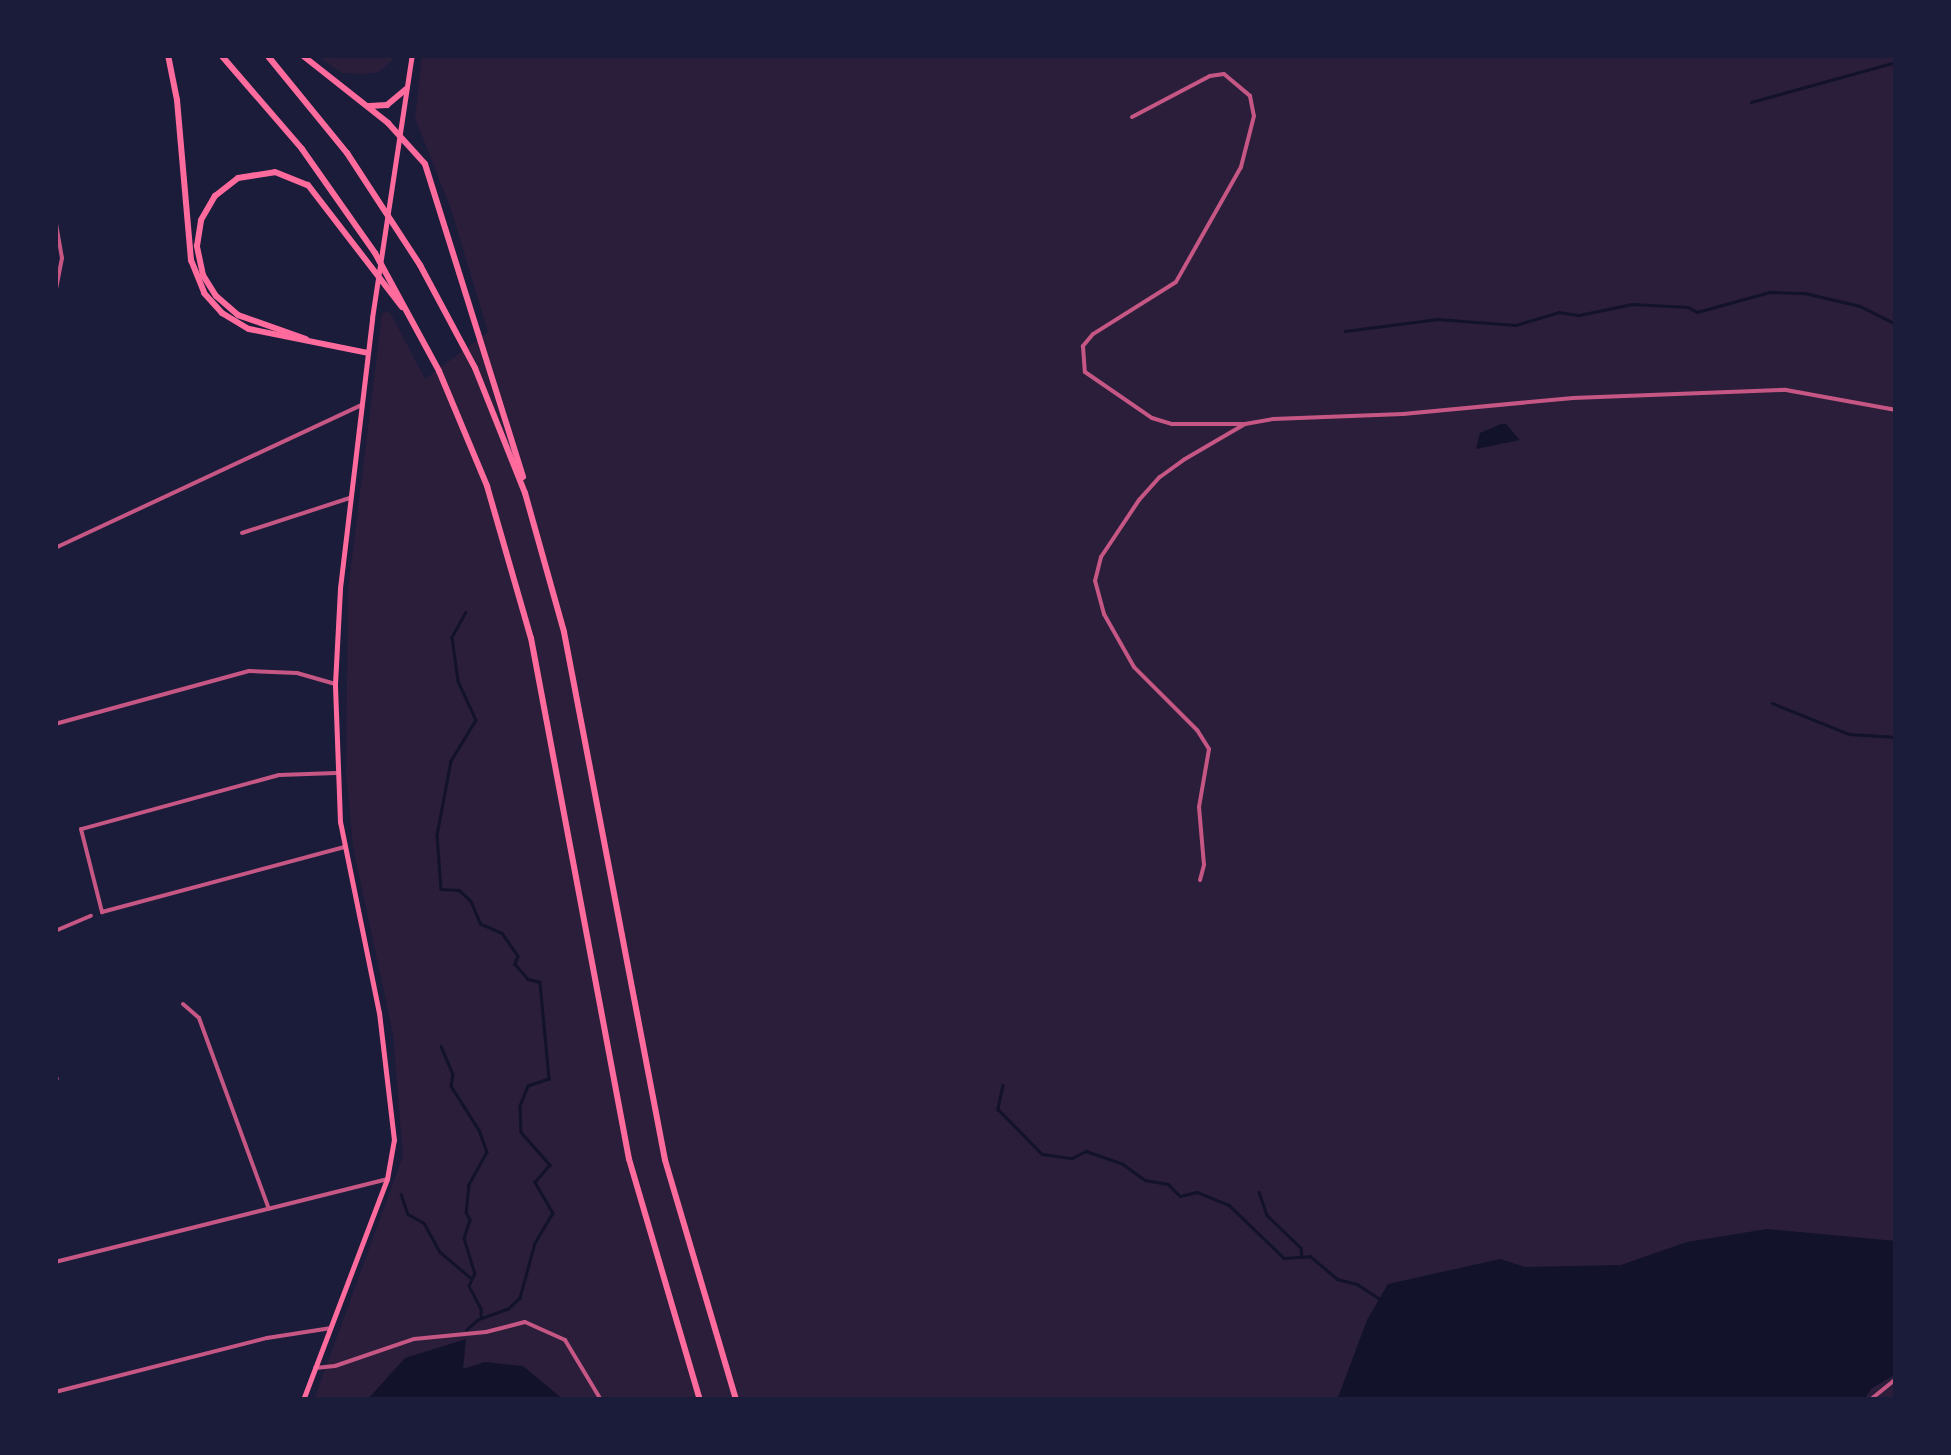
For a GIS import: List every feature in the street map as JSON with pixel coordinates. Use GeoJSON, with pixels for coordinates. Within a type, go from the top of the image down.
{"type":"FeatureCollection","features":[{"type":"Feature","properties":{"kind":"highway"},"geometry":{"type":"LineString","coordinates":[[168,55],[176,93],[190,253],[199,284],[218,310],[239,325],[296,341],[306,339]]}},
{"type":"Feature","properties":{"kind":"highway"},"geometry":{"type":"LineString","coordinates":[[220,55],[322,176],[410,315],[471,442],[516,578],[629,1159],[700,1400]]}},
{"type":"Feature","properties":{"kind":"highway"},"geometry":{"type":"LineString","coordinates":[[267,55],[347,152],[420,265],[475,368],[526,493]]}},
{"type":"Feature","properties":{"kind":"highway"},"geometry":{"type":"LineString","coordinates":[[302,55],[399,134],[428,172],[520,460],[564,632],[665,1160],[736,1400]]}},
{"type":"Feature","properties":{"kind":"highway"},"geometry":{"type":"LineString","coordinates":[[366,106],[385,106],[406,89]]}},
{"type":"Feature","properties":{"kind":"highway"},"geometry":{"type":"LineString","coordinates":[[368,353],[306,339],[236,314],[214,294],[203,275],[196,243],[200,220],[215,196],[235,180],[271,172],[308,184],[410,315]]}},
{"type":"Feature","properties":{"kind":"main road"},"geometry":{"type":"LineString","coordinates":[[303,1400],[386,1179],[394,1140],[386,1061],[344,847],[336,772],[335,684],[350,498],[376,282],[412,55]]}},
{"type":"Feature","properties":{"kind":"street"},"geometry":{"type":"LineString","coordinates":[[1132,117],[1210,76],[1224,74],[1250,96],[1254,116],[1241,167],[1176,282],[1093,334],[1083,346],[1085,372],[1152,418],[1172,424],[1244,424],[1668,392],[1786,390],[1896,410]]}},
{"type":"Feature","properties":{"kind":"street"},"geometry":{"type":"LineString","coordinates":[[55,218],[62,258],[55,294]]}},
{"type":"Feature","properties":{"kind":"street"},"geometry":{"type":"LineString","coordinates":[[55,548],[362,404]]}},
{"type":"Feature","properties":{"kind":"street"},"geometry":{"type":"LineString","coordinates":[[1200,880],[1204,865],[1199,807],[1209,749],[1197,730],[1134,667],[1104,614],[1094,581],[1107,547],[1160,477],[1244,424]]}},
{"type":"Feature","properties":{"kind":"street"},"geometry":{"type":"LineString","coordinates":[[242,533],[350,498]]}},
{"type":"Feature","properties":{"kind":"street"},"geometry":{"type":"LineString","coordinates":[[55,724],[249,671],[296,673],[335,684]]}},
{"type":"Feature","properties":{"kind":"street"},"geometry":{"type":"LineString","coordinates":[[336,772],[279,774],[80,828],[102,912],[344,847]]}},
{"type":"Feature","properties":{"kind":"street"},"geometry":{"type":"LineString","coordinates":[[55,932],[91,916]]}},
{"type":"Feature","properties":{"kind":"street"},"geometry":{"type":"LineString","coordinates":[[183,1004],[199,1018],[268,1208]]}},
{"type":"Feature","properties":{"kind":"street"},"geometry":{"type":"LineString","coordinates":[[55,1262],[386,1179]]}},
{"type":"Feature","properties":{"kind":"street"},"geometry":{"type":"LineString","coordinates":[[315,1368],[335,1366],[414,1339],[486,1332],[525,1322],[566,1340],[601,1400]]}},
{"type":"Feature","properties":{"kind":"street"},"geometry":{"type":"LineString","coordinates":[[55,1392],[267,1338],[330,1328]]}},
{"type":"Feature","properties":{"kind":"street"},"geometry":{"type":"LineString","coordinates":[[1870,1400],[1896,1379]]}},
{"type":"Feature","properties":{"kind":"shaded area"},"geometry":{"type":"Polygon","coordinates":[[[317,55],[398,55],[379,72],[366,74],[341,73],[317,55]]]}},
{"type":"Feature","properties":{"kind":"shaded area"},"geometry":{"type":"Polygon","coordinates":[[[422,55],[1896,55],[1896,1400],[314,1400],[403,1156],[393,1034],[353,847],[346,773],[348,590],[382,314],[387,311],[392,316],[425,379],[488,332],[451,209],[415,118],[422,55]]]}},
{"type":"Feature","properties":{"kind":"shaded area"},"geometry":{"type":"Polygon","coordinates":[[[1506,424],[1520,440],[1476,449],[1480,433],[1506,424]]]}},
{"type":"Feature","properties":{"kind":"shaded area"},"geometry":{"type":"Polygon","coordinates":[[[1767,1229],[1896,1241],[1896,1374],[1871,1389],[1864,1400],[1337,1400],[1367,1320],[1388,1284],[1500,1259],[1525,1267],[1621,1265],[1687,1242],[1767,1229]]]}},
{"type":"Feature","properties":{"kind":"shaded area"},"geometry":{"type":"Polygon","coordinates":[[[466,1339],[463,1369],[485,1362],[523,1366],[564,1400],[367,1400],[405,1358],[466,1339]]]}},
{"type":"Feature","properties":{"kind":"waterway"},"geometry":{"type":"LineString","coordinates":[[1751,102],[1896,62]]}},
{"type":"Feature","properties":{"kind":"waterway"},"geometry":{"type":"LineString","coordinates":[[1345,331],[1437,319],[1516,325],[1559,312],[1579,315],[1632,304],[1688,307],[1697,312],[1770,292],[1805,293],[1860,306],[1896,324]]}},
{"type":"Feature","properties":{"kind":"waterway"},"geometry":{"type":"LineString","coordinates":[[466,612],[452,637],[458,681],[476,720],[451,761],[437,835],[441,889],[459,890],[471,901],[481,924],[502,933],[518,956],[515,964],[528,979],[540,982],[549,1079],[528,1086],[520,1106],[521,1132],[550,1165],[535,1182],[553,1213],[535,1243],[520,1298],[508,1309],[478,1320],[467,1330]]}},
{"type":"Feature","properties":{"kind":"waterway"},"geometry":{"type":"LineString","coordinates":[[1772,703],[1849,734],[1896,737]]}},
{"type":"Feature","properties":{"kind":"waterway"},"geometry":{"type":"LineString","coordinates":[[441,1046],[453,1074],[451,1086],[479,1130],[487,1152],[469,1185],[466,1212],[470,1220],[464,1238],[475,1273],[469,1286],[481,1309],[481,1318]]}},
{"type":"Feature","properties":{"kind":"waterway"},"geometry":{"type":"LineString","coordinates":[[1003,1085],[998,1109],[1042,1154],[1072,1158],[1086,1151],[1123,1164],[1145,1180],[1168,1184],[1180,1196],[1197,1192],[1229,1205],[1284,1258],[1310,1256],[1337,1279],[1357,1284],[1380,1299]]}},
{"type":"Feature","properties":{"kind":"waterway"},"geometry":{"type":"LineString","coordinates":[[1259,1192],[1267,1215],[1301,1248],[1302,1257]]}},
{"type":"Feature","properties":{"kind":"waterway"},"geometry":{"type":"LineString","coordinates":[[401,1194],[408,1214],[424,1223],[440,1252],[470,1277]]}}]}
